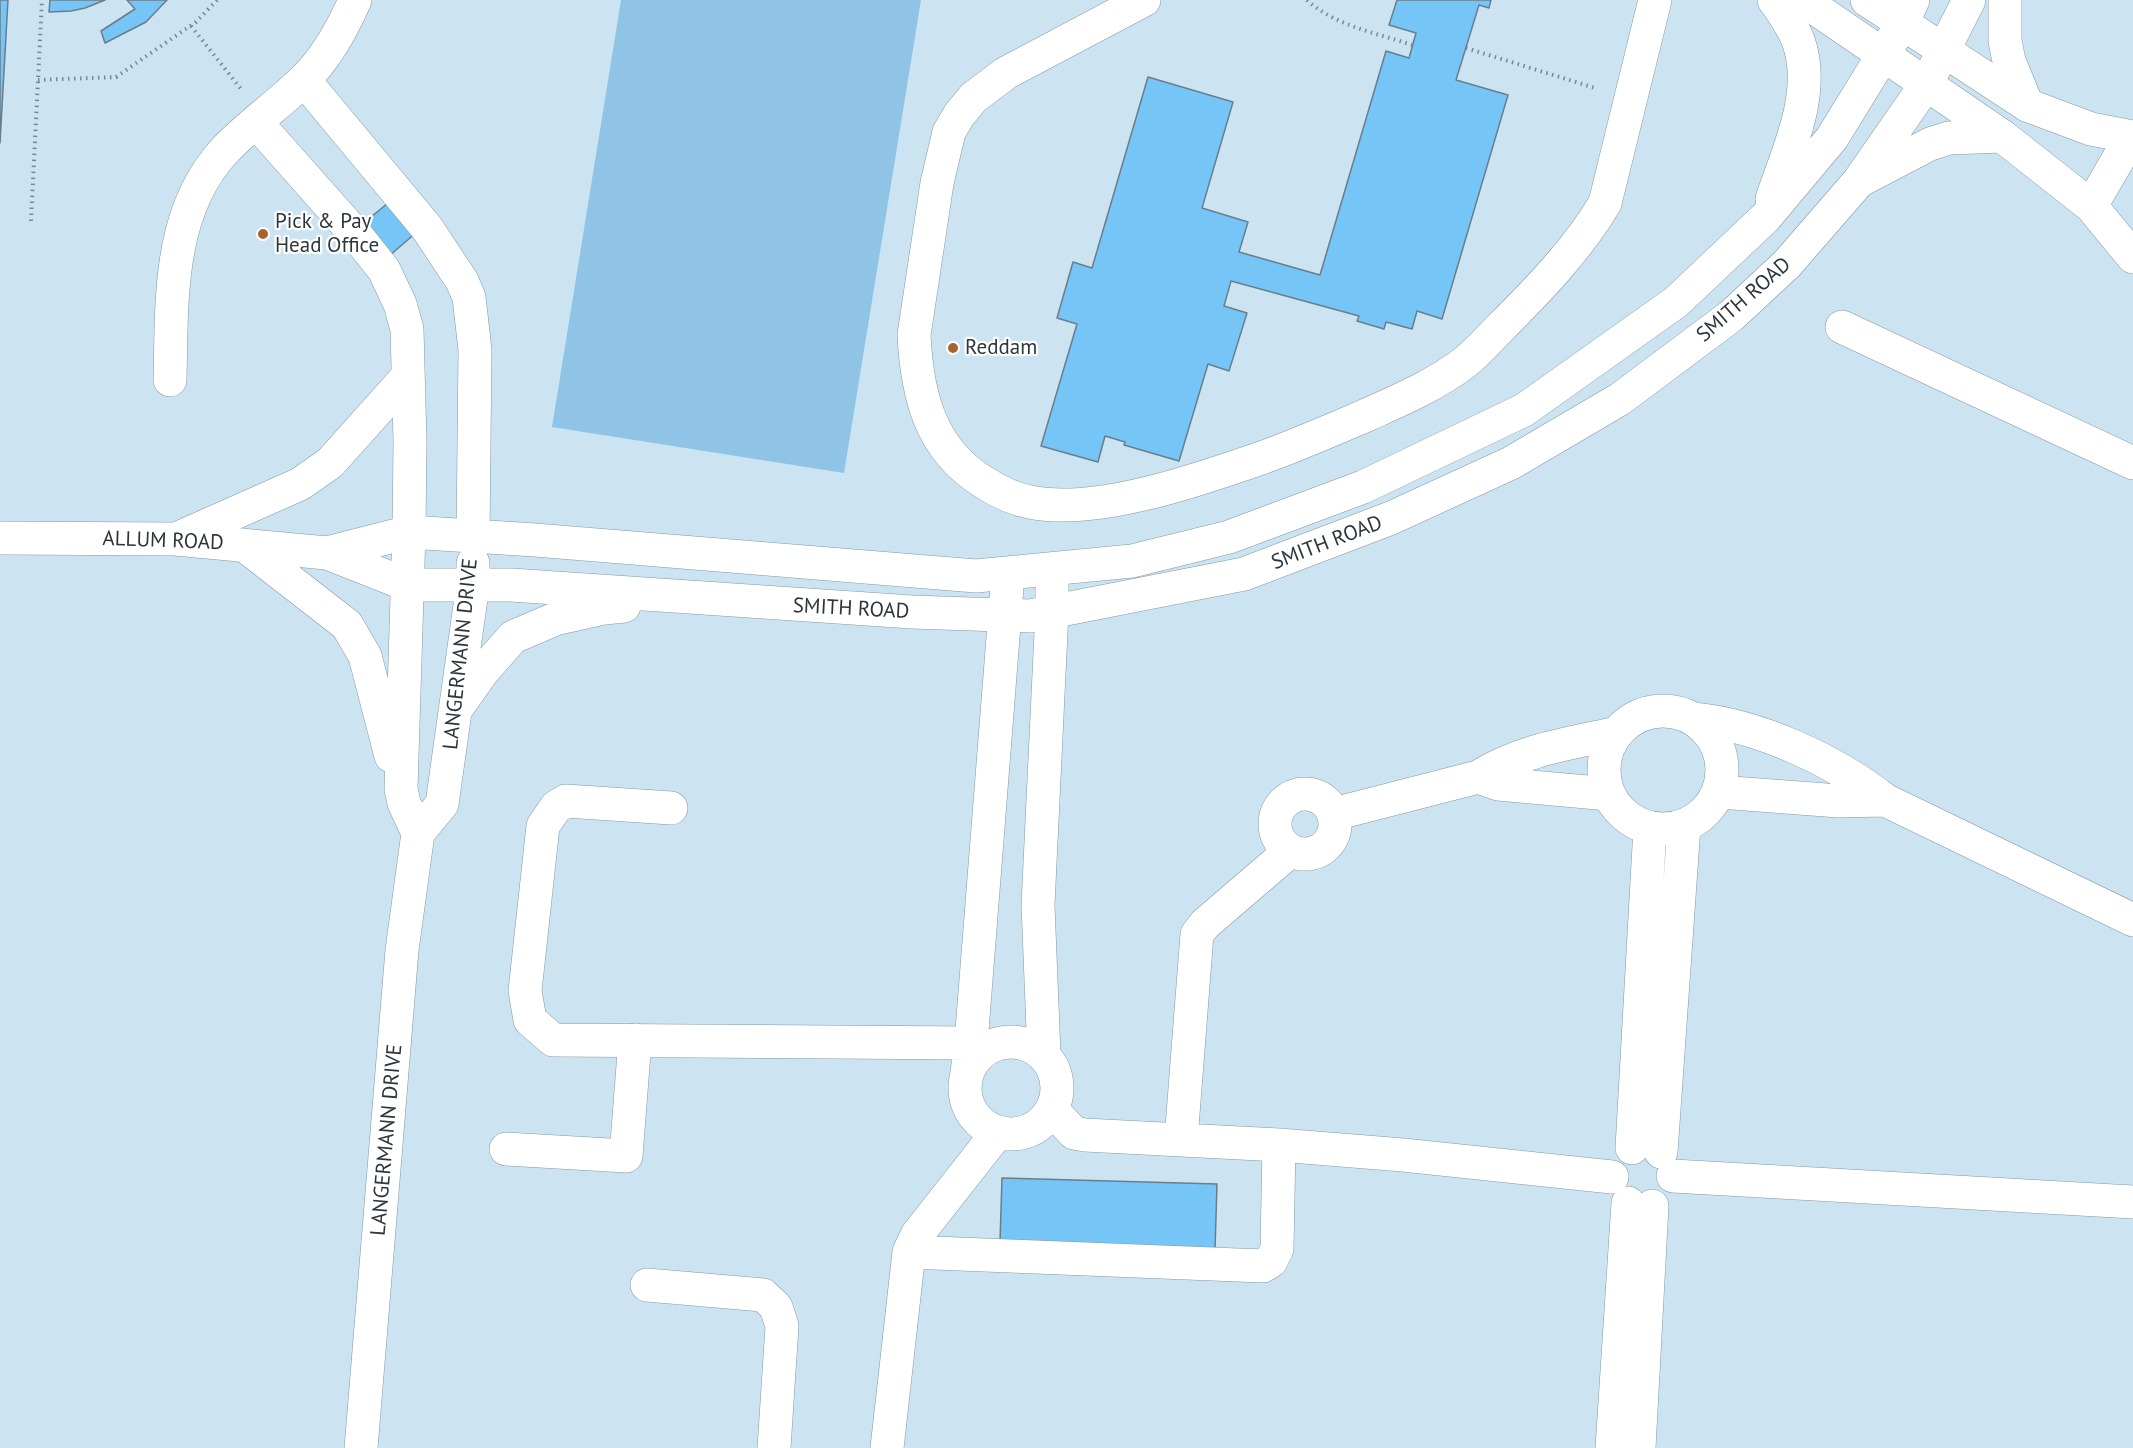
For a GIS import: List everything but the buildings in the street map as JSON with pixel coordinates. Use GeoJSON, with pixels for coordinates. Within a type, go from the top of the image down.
{"type":"FeatureCollection","features":[{"type":"Feature","properties":{"kind":"main road"},"geometry":{"type":"LineString","coordinates":[[170,380],[172,283],[182,229],[200,184],[225,151],[304,80],[339,35],[355,0]]}},
{"type":"Feature","properties":{"kind":"main road"},"geometry":{"type":"LineString","coordinates":[[1144,0],[1006,73],[973,98],[949,132],[937,183],[914,335],[915,360],[924,405],[939,438],[950,455],[970,474],[1003,494],[1030,502],[1056,505],[1086,504],[1125,498],[1220,472],[1314,438],[1413,394],[1466,361],[1527,301],[1593,223],[1605,203],[1655,0]]}},
{"type":"Feature","properties":{"kind":"main road"},"geometry":{"type":"LineString","coordinates":[[1766,218],[1805,93],[1805,69],[1799,42],[1774,0]]}},
{"type":"Feature","properties":{"kind":"main road"},"geometry":{"type":"LineString","coordinates":[[1803,0],[1927,83],[2001,136],[2091,206],[2133,257]]}},
{"type":"Feature","properties":{"kind":"main road"},"geometry":{"type":"LineString","coordinates":[[1867,0],[1908,12],[1944,52],[2027,105],[2091,129],[2132,137],[2091,206]]}},
{"type":"Feature","properties":{"kind":"main road","name":"SMITH ROAD"},"geometry":{"type":"LineString","coordinates":[[473,584],[912,612],[1030,616],[1244,574],[1391,518],[1511,463],[1543,445],[1620,399],[1731,316],[1787,264],[1859,182],[1927,83],[1969,0]]}},
{"type":"Feature","properties":{"kind":"main road"},"geometry":{"type":"LineString","coordinates":[[2005,0],[2005,41],[2009,61],[2027,105]]}},
{"type":"Feature","properties":{"kind":"main road","name":"SMITH ROAD"},"geometry":{"type":"LineString","coordinates":[[473,537],[976,576],[1132,561],[1229,537],[1362,487],[1524,410],[1676,302],[1766,218],[1832,138],[1908,12]]}},
{"type":"Feature","properties":{"kind":"main road","name":"LANGERMANN DRIVE"},"geometry":{"type":"LineString","coordinates":[[304,80],[427,228],[462,281],[469,297],[475,350],[473,584],[442,804],[418,833],[402,950],[361,1448]]}},
{"type":"Feature","properties":{"kind":"main road"},"geometry":{"type":"LineString","coordinates":[[259,119],[384,270],[400,303],[406,329],[410,441],[401,789]]}},
{"type":"Feature","properties":{"kind":"main road"},"geometry":{"type":"LineString","coordinates":[[1859,182],[1930,144],[1949,138],[2001,136]]}},
{"type":"Feature","properties":{"kind":"main road"},"geometry":{"type":"LineString","coordinates":[[1842,327],[2133,464]]}},
{"type":"Feature","properties":{"kind":"main road"},"geometry":{"type":"LineString","coordinates":[[175,539],[300,484],[330,463],[407,377]]}},
{"type":"Feature","properties":{"kind":"main road"},"geometry":{"type":"LineString","coordinates":[[1524,410],[1543,445]]}},
{"type":"Feature","properties":{"kind":"main road","name":"ALLUM ROAD"},"geometry":{"type":"LineString","coordinates":[[327,553],[409,532],[473,537]]}},
{"type":"Feature","properties":{"kind":"main road","name":"ALLUM ROAD"},"geometry":{"type":"LineString","coordinates":[[0,538],[175,539],[327,553],[408,585],[473,584]]}},
{"type":"Feature","properties":{"kind":"main road"},"geometry":{"type":"LineString","coordinates":[[244,545],[347,625],[365,656],[404,803],[418,833]]}},
{"type":"Feature","properties":{"kind":"main road"},"geometry":{"type":"LineString","coordinates":[[1044,1054],[1038,905],[1052,570]]}},
{"type":"Feature","properties":{"kind":"main road"},"geometry":{"type":"LineString","coordinates":[[965,1087],[968,1072],[976,1058],[987,1049],[1001,1043],[1016,1042],[1031,1046],[1044,1054],[1057,1081],[1057,1096],[1052,1110],[1042,1123],[1029,1131],[1013,1134],[998,1132],[985,1126],[974,1115],[967,1101],[965,1087],[971,1043],[1008,574]]}},
{"type":"Feature","properties":{"kind":"main road"},"geometry":{"type":"LineString","coordinates":[[456,710],[483,671],[513,637],[555,619],[604,608],[707,600]]}},
{"type":"Feature","properties":{"kind":"main road"},"geometry":{"type":"LineString","coordinates":[[1693,719],[1710,732],[1719,750],[1723,771],[1719,792],[1705,812],[1684,826],[1667,830],[1650,828],[1626,816],[1609,794],[1604,778],[1609,747],[1617,733],[1626,724],[1647,713],[1671,711],[1693,719],[1718,721],[1742,727],[1828,762],[1863,783],[1885,800],[2133,920]]}},
{"type":"Feature","properties":{"kind":"main road"},"geometry":{"type":"LineString","coordinates":[[1334,814],[1478,777],[1526,753],[1617,733]]}},
{"type":"Feature","properties":{"kind":"main road"},"geometry":{"type":"LineString","coordinates":[[1478,777],[1498,784],[1609,794]]}},
{"type":"Feature","properties":{"kind":"main road"},"geometry":{"type":"LineString","coordinates":[[1719,792],[1839,801],[1885,800]]}},
{"type":"Feature","properties":{"kind":"main road"},"geometry":{"type":"LineString","coordinates":[[1315,795],[1324,800],[1334,814],[1335,833],[1323,849],[1306,855],[1290,851],[1277,835],[1275,825],[1280,807],[1295,796],[1315,795]]}},
{"type":"Feature","properties":{"kind":"main road"},"geometry":{"type":"LineString","coordinates":[[671,808],[566,801],[556,807],[543,826],[525,991],[530,1020],[553,1040],[971,1043]]}},
{"type":"Feature","properties":{"kind":"main road"},"geometry":{"type":"LineString","coordinates":[[1655,1158],[1675,963],[1684,826]]}},
{"type":"Feature","properties":{"kind":"main road"},"geometry":{"type":"LineString","coordinates":[[1052,1110],[1074,1133],[1403,1155],[1631,1195],[1668,1194],[1655,1158],[1642,961],[1650,828]]}},
{"type":"Feature","properties":{"kind":"main road"},"geometry":{"type":"LineString","coordinates":[[1181,1140],[1197,934],[1205,924],[1290,851]]}},
{"type":"Feature","properties":{"kind":"main road"},"geometry":{"type":"LineString","coordinates":[[1642,961],[1675,963]]}},
{"type":"Feature","properties":{"kind":"main road"},"geometry":{"type":"LineString","coordinates":[[506,1149],[626,1156],[635,1040]]}},
{"type":"Feature","properties":{"kind":"main road"},"geometry":{"type":"LineString","coordinates":[[887,1448],[909,1252],[917,1235],[998,1132]]}},
{"type":"Feature","properties":{"kind":"main road"},"geometry":{"type":"LineString","coordinates":[[909,1252],[1263,1266],[1271,1261],[1277,1249],[1279,1145]]}},
{"type":"Feature","properties":{"kind":"main road"},"geometry":{"type":"LineString","coordinates":[[1639,1448],[1632,1337],[1631,1195],[1613,1167],[1618,1159],[1655,1158],[2133,1202]]}},
{"type":"Feature","properties":{"kind":"main road"},"geometry":{"type":"LineString","coordinates":[[647,1285],[763,1295],[776,1306],[782,1326],[774,1448]]}},
{"type":"Feature","properties":{"kind":"main road"},"geometry":{"type":"LineString","coordinates":[[1612,1448],[1632,1337]]}},
{"type":"Feature","properties":{"kind":"path"},"geometry":{"type":"LineString","coordinates":[[31,221],[42,0]]}},
{"type":"Feature","properties":{"kind":"path"},"geometry":{"type":"LineString","coordinates":[[38,80],[116,77],[190,26],[217,0]]}},
{"type":"Feature","properties":{"kind":"path"},"geometry":{"type":"LineString","coordinates":[[1307,0],[1318,10],[1346,24],[1412,45]]}},
{"type":"Feature","properties":{"kind":"path"},"geometry":{"type":"LineString","coordinates":[[190,26],[259,119]]}},
{"type":"Feature","properties":{"kind":"path"},"geometry":{"type":"LineString","coordinates":[[1466,48],[1630,99]]}},
{"type":"Feature","properties":{"kind":"shaded area"},"geometry":{"type":"Polygon","coordinates":[[[621,0],[921,0],[844,473],[552,427],[621,0]]]}},
{"type":"Feature","properties":{"kind":"place","name":"Pick & Pay Head Office"},"geometry":{"type":"Point","coordinates":[263,234]}},
{"type":"Feature","properties":{"kind":"place","name":"Reddam"},"geometry":{"type":"Point","coordinates":[953,348]}}]}
